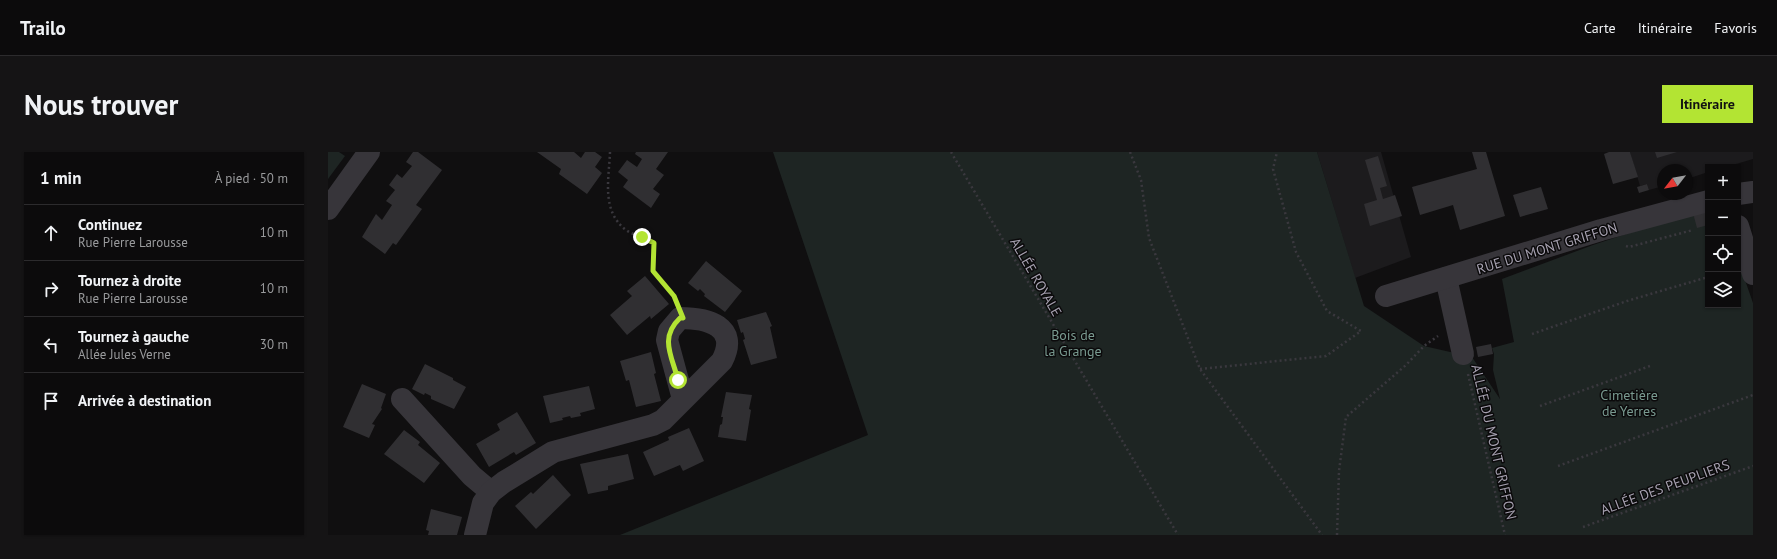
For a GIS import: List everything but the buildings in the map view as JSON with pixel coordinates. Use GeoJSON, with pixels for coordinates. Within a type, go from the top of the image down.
{"type":"FeatureCollection","features":[{"type":"Feature","properties":{"kind":"street"},"geometry":{"type":"LineString","coordinates":[[328,208],[369,152]]}},
{"type":"Feature","properties":{"kind":"street"},"geometry":{"type":"LineString","coordinates":[[1741,194],[1753,192]]}},
{"type":"Feature","properties":{"kind":"street","name":"RUE DU MONT GRIFFON"},"geometry":{"type":"LineString","coordinates":[[1386,296],[1601,230],[1705,202]]}},
{"type":"Feature","properties":{"kind":"street"},"geometry":{"type":"LineString","coordinates":[[1741,236],[1753,274]]}},
{"type":"Feature","properties":{"kind":"street"},"geometry":{"type":"LineString","coordinates":[[1446,278],[1463,354]]}},
{"type":"Feature","properties":{"kind":"street"},"geometry":{"type":"LineString","coordinates":[[475,535],[483,503],[491,492],[504,482],[553,452],[653,425],[663,420],[722,361],[728,351],[725,334],[718,325],[708,321],[680,318],[673,324],[668,332],[667,340],[683,399]]}},
{"type":"Feature","properties":{"kind":"street"},"geometry":{"type":"LineString","coordinates":[[402,399],[472,476],[491,492]]}},
{"type":"Feature","properties":{"kind":"path"},"geometry":{"type":"LineString","coordinates":[[610,152],[608,194],[610,210],[626,230],[654,243],[653,271],[674,296],[683,318]]}},
{"type":"Feature","properties":{"kind":"path","name":"ALLÉE ROYALE"},"geometry":{"type":"LineString","coordinates":[[951,152],[1178,535]]}},
{"type":"Feature","properties":{"kind":"path"},"geometry":{"type":"LineString","coordinates":[[1130,152],[1141,180],[1149,238],[1200,369],[1322,535]]}},
{"type":"Feature","properties":{"kind":"path"},"geometry":{"type":"LineString","coordinates":[[1200,369],[1326,356],[1361,330],[1327,311],[1296,252],[1273,169],[1277,152]]}},
{"type":"Feature","properties":{"kind":"path"},"geometry":{"type":"LineString","coordinates":[[1532,334],[1627,301],[1705,278]]}},
{"type":"Feature","properties":{"kind":"path"},"geometry":{"type":"LineString","coordinates":[[1337,535],[1339,471],[1346,417],[1406,365],[1424,346],[1456,324]]}},
{"type":"Feature","properties":{"kind":"path","name":"ALLÉE DU MONT GRIFFON"},"geometry":{"type":"LineString","coordinates":[[1463,354],[1505,535]]}},
{"type":"Feature","properties":{"kind":"path"},"geometry":{"type":"LineString","coordinates":[[1540,406],[1650,366]]}},
{"type":"Feature","properties":{"kind":"path"},"geometry":{"type":"LineString","coordinates":[[1558,466],[1753,395]]}},
{"type":"Feature","properties":{"kind":"path","name":"ALLÉE DES PEUPLIERS"},"geometry":{"type":"LineString","coordinates":[[1583,527],[1753,466]]}},
{"type":"Feature","properties":{"kind":"shaded area"},"geometry":{"type":"Polygon","coordinates":[[[1317,152],[1381,152],[1411,257],[1355,278],[1317,152]]]}},
{"type":"Feature","properties":{"kind":"shaded area"},"geometry":{"type":"Polygon","coordinates":[[[1630,152],[1753,152],[1753,159],[1736,164],[1705,164],[1705,173],[1693,177],[1693,164],[1657,164],[1657,188],[1649,190],[1647,184],[1640,186],[1630,152]]]}},
{"type":"Feature","properties":{"kind":"green space"},"geometry":{"type":"Polygon","coordinates":[[[328,152],[339,152],[345,156],[328,179],[328,152]]]}},
{"type":"Feature","properties":{"kind":"green space","name":"Bois de la Grange"},"geometry":{"type":"Polygon","coordinates":[[[773,152],[1317,152],[1364,306],[1424,346],[1472,357],[1500,399],[1493,370],[1494,354],[1492,348],[1514,342],[1502,279],[1593,245],[1705,208],[1705,308],[1741,308],[1741,269],[1753,303],[1753,535],[620,535],[868,435],[773,152]]]}},
{"type":"Feature","properties":{"kind":"route"},"geometry":{"type":"LineString","coordinates":[[642,237],[654,243],[652,265],[653,271],[674,296],[683,318],[680,318],[673,324],[668,332],[667,340],[678,380]]}},
{"type":"Feature","properties":{"kind":"park label","name":"Cimetière de Yerres"},"geometry":{"type":"Point","coordinates":[1629,404]}}]}
